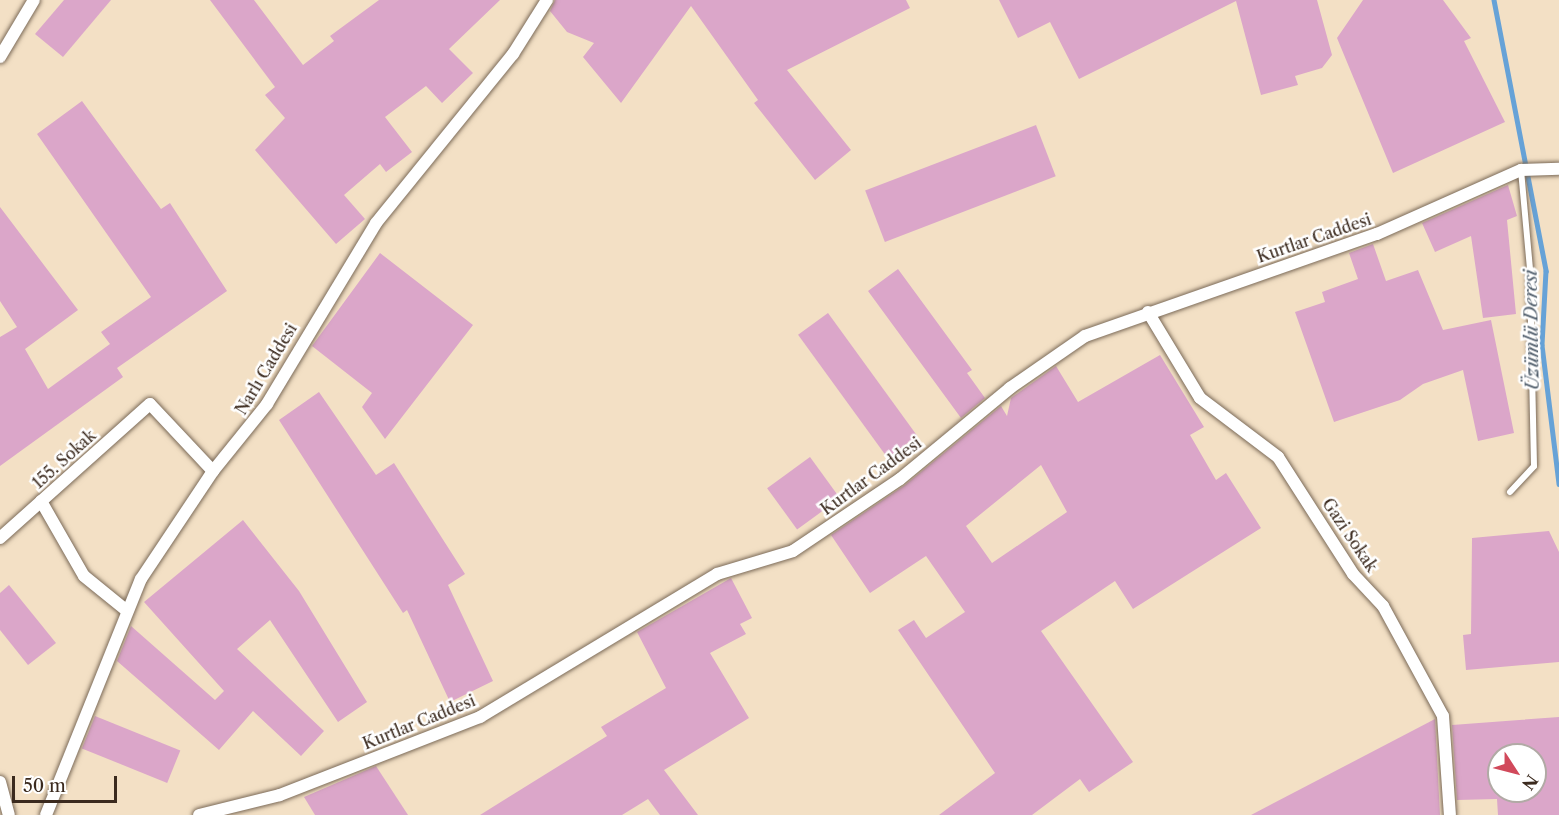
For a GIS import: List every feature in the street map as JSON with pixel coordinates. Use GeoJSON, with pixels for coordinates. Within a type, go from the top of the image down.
{"type":"FeatureCollection","features":[{"type":"Feature","properties":{"kind":"street"},"geometry":{"type":"LineString","coordinates":[[0,57],[34,0]]}},
{"type":"Feature","properties":{"kind":"street","name":"Narlı Caddesi"},"geometry":{"type":"LineString","coordinates":[[46,815],[141,579],[213,471],[267,404],[376,223],[513,54],[547,0]]}},
{"type":"Feature","properties":{"kind":"street","name":"Kurtlar Caddesi"},"geometry":{"type":"LineString","coordinates":[[200,815],[280,795],[480,717],[717,574],[793,551],[900,479],[1010,388],[1085,336],[1148,312],[1377,234],[1522,170],[1559,169]]}},
{"type":"Feature","properties":{"kind":"street","name":"Gazi Sokak"},"geometry":{"type":"LineString","coordinates":[[1148,312],[1177,369],[1200,398],[1278,457],[1353,574],[1383,606],[1443,716],[1450,815]]}},
{"type":"Feature","properties":{"kind":"street","name":"155. Sokak"},"geometry":{"type":"LineString","coordinates":[[0,538],[150,404],[213,471]]}},
{"type":"Feature","properties":{"kind":"street"},"geometry":{"type":"LineString","coordinates":[[40,501],[84,576],[127,611]]}},
{"type":"Feature","properties":{"kind":"street"},"geometry":{"type":"LineString","coordinates":[[0,782],[9,815]]}},
{"type":"Feature","properties":{"kind":"lane"},"geometry":{"type":"LineString","coordinates":[[1510,492],[1534,466],[1530,269],[1522,170]]}},
{"type":"Feature","properties":{"kind":"building"},"geometry":{"type":"Polygon","coordinates":[[[64,0],[111,0],[63,57],[35,34],[64,0]]]}},
{"type":"Feature","properties":{"kind":"building"},"geometry":{"type":"Polygon","coordinates":[[[210,0],[254,0],[303,65],[334,41],[330,36],[379,0],[500,0],[449,49],[473,73],[442,103],[426,86],[385,117],[412,152],[386,172],[380,164],[344,195],[365,219],[336,244],[255,150],[285,118],[265,95],[275,87],[210,0]]]}},
{"type":"Feature","properties":{"kind":"building"},"geometry":{"type":"Polygon","coordinates":[[[555,0],[906,0],[910,8],[787,70],[851,150],[815,180],[754,103],[758,100],[691,6],[621,103],[583,57],[594,43],[567,32],[550,11],[555,0]]]}},
{"type":"Feature","properties":{"kind":"building"},"geometry":{"type":"Polygon","coordinates":[[[999,0],[1317,0],[1332,55],[1322,68],[1295,76],[1298,85],[1261,95],[1236,1],[1079,79],[1050,22],[1018,38],[999,0]]]}},
{"type":"Feature","properties":{"kind":"building"},"geometry":{"type":"Polygon","coordinates":[[[1363,0],[1443,0],[1471,38],[1464,41],[1505,122],[1393,173],[1337,38],[1363,0]]]}},
{"type":"Feature","properties":{"kind":"building"},"geometry":{"type":"Polygon","coordinates":[[[82,101],[161,209],[170,203],[227,291],[117,368],[123,377],[0,466],[0,337],[17,327],[0,301],[0,207],[78,310],[25,349],[48,389],[110,344],[101,332],[151,297],[37,134],[82,101]]]}},
{"type":"Feature","properties":{"kind":"building"},"geometry":{"type":"Polygon","coordinates":[[[1036,125],[1056,176],[885,242],[865,191],[1036,125]]]}},
{"type":"Feature","properties":{"kind":"building"},"geometry":{"type":"Polygon","coordinates":[[[1508,185],[1517,216],[1507,220],[1516,314],[1483,318],[1471,236],[1435,252],[1422,223],[1508,185]]]}},
{"type":"Feature","properties":{"kind":"building"},"geometry":{"type":"Polygon","coordinates":[[[1373,244],[1386,281],[1418,270],[1443,330],[1491,320],[1514,433],[1478,441],[1463,370],[1423,384],[1400,400],[1334,422],[1295,312],[1325,302],[1322,292],[1358,279],[1349,253],[1373,244]]]}},
{"type":"Feature","properties":{"kind":"building"},"geometry":{"type":"Polygon","coordinates":[[[380,253],[473,325],[385,439],[362,407],[372,393],[312,346],[380,253]]]}},
{"type":"Feature","properties":{"kind":"building"},"geometry":{"type":"Polygon","coordinates":[[[898,269],[972,370],[967,373],[985,398],[961,418],[868,291],[898,269]]]}},
{"type":"Feature","properties":{"kind":"building"},"geometry":{"type":"Polygon","coordinates":[[[828,313],[917,436],[887,458],[798,335],[828,313]]]}},
{"type":"Feature","properties":{"kind":"building"},"geometry":{"type":"Polygon","coordinates":[[[1160,355],[1204,427],[1190,435],[1216,480],[1226,473],[1261,528],[1133,609],[1115,581],[1041,631],[1133,762],[1089,792],[1080,779],[1032,815],[939,815],[995,773],[898,630],[914,620],[926,638],[965,612],[926,556],[870,593],[831,535],[905,485],[1001,406],[1007,416],[1011,398],[1056,366],[1078,402],[1160,355]],[[1041,465],[966,526],[992,563],[1067,512],[1041,465]]]}},
{"type":"Feature","properties":{"kind":"building"},"geometry":{"type":"Polygon","coordinates":[[[319,392],[376,475],[394,463],[465,574],[448,585],[493,681],[450,702],[407,610],[403,613],[279,420],[319,392]]]}},
{"type":"Feature","properties":{"kind":"building"},"geometry":{"type":"Polygon","coordinates":[[[810,457],[840,498],[797,529],[767,488],[810,457]]]}},
{"type":"Feature","properties":{"kind":"building"},"geometry":{"type":"Polygon","coordinates":[[[243,520],[299,591],[367,702],[338,722],[270,620],[237,649],[324,731],[301,756],[253,711],[219,750],[117,661],[131,626],[215,700],[224,691],[144,602],[243,520]]]}},
{"type":"Feature","properties":{"kind":"building"},"geometry":{"type":"Polygon","coordinates":[[[1549,531],[1559,552],[1559,662],[1466,670],[1463,635],[1471,634],[1472,538],[1549,531]]]}},
{"type":"Feature","properties":{"kind":"building"},"geometry":{"type":"Polygon","coordinates":[[[731,578],[752,618],[740,624],[746,634],[710,653],[749,718],[664,770],[698,815],[660,815],[648,799],[622,815],[480,815],[607,736],[601,727],[666,688],[637,632],[731,578]]]}},
{"type":"Feature","properties":{"kind":"building"},"geometry":{"type":"Polygon","coordinates":[[[9,585],[56,643],[28,665],[0,630],[0,593],[9,585]]]}},
{"type":"Feature","properties":{"kind":"building"},"geometry":{"type":"Polygon","coordinates":[[[95,716],[180,750],[167,783],[82,748],[95,716]]]}},
{"type":"Feature","properties":{"kind":"building"},"geometry":{"type":"Polygon","coordinates":[[[1559,717],[1559,815],[1498,815],[1497,803],[1547,803],[1547,743],[1487,743],[1487,799],[1457,800],[1452,725],[1559,717]]]}},
{"type":"Feature","properties":{"kind":"building"},"geometry":{"type":"Polygon","coordinates":[[[1435,719],[1440,815],[1251,815],[1435,719]]]}},
{"type":"Feature","properties":{"kind":"building"},"geometry":{"type":"Polygon","coordinates":[[[376,766],[408,815],[315,815],[304,797],[376,766]]]}},
{"type":"Feature","properties":{"kind":"waterway","name":"Üzümlü Deresi"},"geometry":{"type":"LineString","coordinates":[[1494,0],[1546,271],[1542,345],[1559,484]]}}]}
